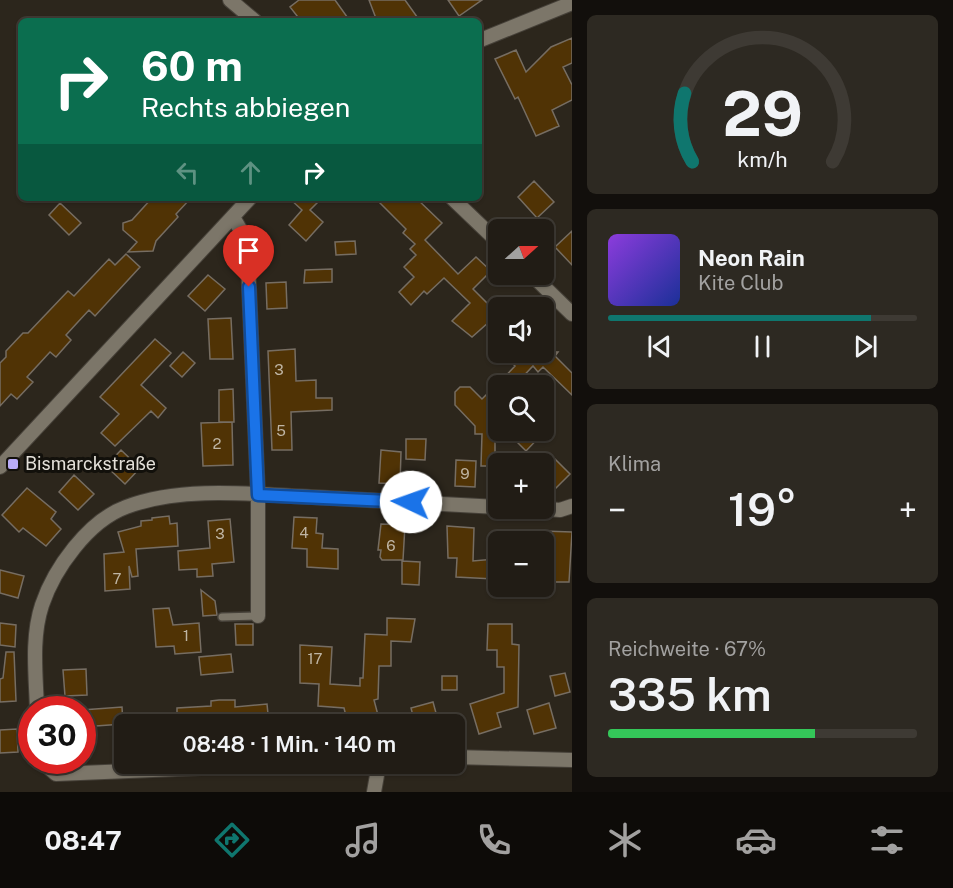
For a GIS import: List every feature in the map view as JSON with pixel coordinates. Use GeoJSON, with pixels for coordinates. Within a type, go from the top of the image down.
{"type":"FeatureCollection","features":[{"type":"Feature","properties":{"kind":"street"},"geometry":{"type":"LineString","coordinates":[[230,0],[251,18]]}},
{"type":"Feature","properties":{"kind":"street"},"geometry":{"type":"LineString","coordinates":[[482,39],[572,3]]}},
{"type":"Feature","properties":{"kind":"street"},"geometry":{"type":"LineString","coordinates":[[0,467],[247,201]]}},
{"type":"Feature","properties":{"kind":"street"},"geometry":{"type":"LineString","coordinates":[[455,201],[488,232]]}},
{"type":"Feature","properties":{"kind":"street"},"geometry":{"type":"LineString","coordinates":[[233,217],[247,241],[258,495],[258,616]]}},
{"type":"Feature","properties":{"kind":"street"},"geometry":{"type":"LineString","coordinates":[[543,285],[571,312]]}},
{"type":"Feature","properties":{"kind":"street"},"geometry":{"type":"LineString","coordinates":[[37,696],[36,635],[42,606],[67,556],[95,527],[125,507],[194,492],[488,506]]}},
{"type":"Feature","properties":{"kind":"street"},"geometry":{"type":"LineString","coordinates":[[554,510],[572,506]]}},
{"type":"Feature","properties":{"kind":"street"},"geometry":{"type":"LineString","coordinates":[[465,757],[572,760]]}},
{"type":"Feature","properties":{"kind":"street"},"geometry":{"type":"LineString","coordinates":[[96,772],[114,772]]}},
{"type":"Feature","properties":{"kind":"street"},"geometry":{"type":"LineString","coordinates":[[374,792],[378,774]]}},
{"type":"Feature","properties":{"kind":"lane"},"geometry":{"type":"LineString","coordinates":[[222,617],[258,616]]}},
{"type":"Feature","properties":{"kind":"building"},"geometry":{"type":"Polygon","coordinates":[[[299,0],[335,0],[348,18],[299,18],[290,7],[299,0]]]}},
{"type":"Feature","properties":{"kind":"building"},"geometry":{"type":"Polygon","coordinates":[[[369,0],[405,0],[418,18],[376,18],[369,0]]]}},
{"type":"Feature","properties":{"kind":"building"},"geometry":{"type":"Polygon","coordinates":[[[448,0],[482,0],[459,16],[448,0]]]}},
{"type":"Feature","properties":{"kind":"building"},"geometry":{"type":"Polygon","coordinates":[[[572,38],[572,63],[563,67],[572,85],[572,100],[552,110],[559,126],[536,136],[518,97],[515,99],[495,59],[516,50],[526,72],[551,47],[572,38]]]}},
{"type":"Feature","properties":{"kind":"building"},"geometry":{"type":"Polygon","coordinates":[[[534,181],[554,202],[537,218],[518,197],[534,181]]]}},
{"type":"Feature","properties":{"kind":"building"},"geometry":{"type":"Polygon","coordinates":[[[149,201],[188,201],[176,214],[178,217],[156,241],[153,251],[128,252],[137,242],[123,230],[123,223],[132,220],[149,201]]]}},
{"type":"Feature","properties":{"kind":"building"},"geometry":{"type":"Polygon","coordinates":[[[292,201],[319,201],[310,210],[323,222],[306,241],[289,225],[302,210],[292,201]]]}},
{"type":"Feature","properties":{"kind":"building"},"geometry":{"type":"Polygon","coordinates":[[[378,201],[419,201],[442,223],[425,240],[458,274],[476,257],[488,268],[488,274],[473,289],[488,304],[488,323],[472,337],[452,321],[470,303],[444,278],[427,294],[424,291],[411,305],[399,292],[414,277],[404,267],[416,255],[410,249],[415,244],[403,233],[406,229],[378,201]]]}},
{"type":"Feature","properties":{"kind":"building"},"geometry":{"type":"Polygon","coordinates":[[[60,203],[81,223],[69,235],[49,215],[60,203]]]}},
{"type":"Feature","properties":{"kind":"building"},"geometry":{"type":"Polygon","coordinates":[[[572,231],[572,265],[555,247],[572,231]]]}},
{"type":"Feature","properties":{"kind":"building"},"geometry":{"type":"Polygon","coordinates":[[[355,241],[356,254],[336,255],[335,242],[355,241]]]}},
{"type":"Feature","properties":{"kind":"building"},"geometry":{"type":"Polygon","coordinates":[[[126,254],[140,267],[95,316],[89,310],[66,335],[71,340],[56,357],[50,352],[27,377],[33,382],[17,399],[11,394],[0,406],[0,363],[6,357],[6,351],[23,333],[28,333],[68,291],[74,296],[109,259],[115,265],[126,254]]]}},
{"type":"Feature","properties":{"kind":"building"},"geometry":{"type":"Polygon","coordinates":[[[332,269],[332,282],[304,283],[305,270],[332,269]]]}},
{"type":"Feature","properties":{"kind":"building"},"geometry":{"type":"Polygon","coordinates":[[[208,275],[225,289],[205,311],[188,296],[208,275]]]}},
{"type":"Feature","properties":{"kind":"building"},"geometry":{"type":"Polygon","coordinates":[[[286,282],[287,308],[267,309],[266,283],[286,282]]]}},
{"type":"Feature","properties":{"kind":"building"},"geometry":{"type":"Polygon","coordinates":[[[231,318],[233,359],[210,359],[208,319],[231,318]]]}},
{"type":"Feature","properties":{"kind":"building"},"geometry":{"type":"Polygon","coordinates":[[[155,339],[171,353],[141,385],[166,408],[158,418],[151,411],[115,446],[101,433],[119,414],[100,397],[155,339]]]}},
{"type":"Feature","properties":{"kind":"building"},"geometry":{"type":"Polygon","coordinates":[[[295,349],[296,381],[316,380],[316,398],[332,398],[332,410],[291,412],[292,450],[272,450],[268,351],[295,349]]]}},
{"type":"Feature","properties":{"kind":"building"},"geometry":{"type":"Polygon","coordinates":[[[183,352],[195,363],[182,377],[170,366],[183,352]]]}},
{"type":"Feature","properties":{"kind":"building"},"geometry":{"type":"Polygon","coordinates":[[[554,352],[558,352],[555,356],[572,373],[572,395],[554,375],[543,367],[538,372],[533,366],[524,375],[506,375],[515,366],[512,363],[554,363],[554,352]]]}},
{"type":"Feature","properties":{"kind":"building"},"geometry":{"type":"Polygon","coordinates":[[[460,387],[470,387],[482,399],[488,393],[488,441],[495,441],[495,453],[488,453],[488,466],[481,466],[482,434],[475,434],[475,426],[455,405],[455,392],[460,387]]]}},
{"type":"Feature","properties":{"kind":"building"},"geometry":{"type":"Polygon","coordinates":[[[233,389],[234,422],[219,422],[219,390],[233,389]]]}},
{"type":"Feature","properties":{"kind":"building"},"geometry":{"type":"Polygon","coordinates":[[[232,422],[233,465],[203,466],[201,423],[232,422]]]}},
{"type":"Feature","properties":{"kind":"building"},"geometry":{"type":"Polygon","coordinates":[[[406,439],[426,439],[425,460],[406,459],[406,439]]]}},
{"type":"Feature","properties":{"kind":"building"},"geometry":{"type":"Polygon","coordinates":[[[516,441],[536,441],[526,451],[516,441]]]}},
{"type":"Feature","properties":{"kind":"building"},"geometry":{"type":"Polygon","coordinates":[[[121,450],[140,468],[125,484],[106,466],[121,450]]]}},
{"type":"Feature","properties":{"kind":"building"},"geometry":{"type":"Polygon","coordinates":[[[381,450],[401,452],[400,484],[379,483],[381,450]]]}},
{"type":"Feature","properties":{"kind":"building"},"geometry":{"type":"Polygon","coordinates":[[[456,460],[476,461],[475,487],[455,486],[456,460]]]}},
{"type":"Feature","properties":{"kind":"building"},"geometry":{"type":"Polygon","coordinates":[[[554,460],[570,474],[554,490],[554,460]]]}},
{"type":"Feature","properties":{"kind":"building"},"geometry":{"type":"Polygon","coordinates":[[[74,475],[94,494],[78,510],[59,492],[74,475]]]}},
{"type":"Feature","properties":{"kind":"building"},"geometry":{"type":"Polygon","coordinates":[[[27,488],[56,512],[51,519],[61,529],[46,546],[23,528],[19,532],[2,515],[27,488]]]}},
{"type":"Feature","properties":{"kind":"building"},"geometry":{"type":"Polygon","coordinates":[[[169,516],[170,524],[177,523],[178,546],[136,549],[138,576],[132,577],[129,566],[130,589],[105,591],[104,554],[124,552],[118,532],[141,526],[141,521],[169,516]]]}},
{"type":"Feature","properties":{"kind":"building"},"geometry":{"type":"Polygon","coordinates":[[[294,517],[317,518],[316,533],[323,534],[322,548],[338,549],[338,569],[307,567],[307,549],[292,548],[294,517]]]}},
{"type":"Feature","properties":{"kind":"building"},"geometry":{"type":"Polygon","coordinates":[[[230,519],[234,562],[212,564],[213,576],[197,577],[197,569],[179,570],[178,551],[210,548],[208,521],[230,519]]]}},
{"type":"Feature","properties":{"kind":"building"},"geometry":{"type":"Polygon","coordinates":[[[381,524],[405,525],[403,560],[382,560],[380,557],[381,550],[378,550],[381,524]]]}},
{"type":"Feature","properties":{"kind":"building"},"geometry":{"type":"Polygon","coordinates":[[[447,526],[474,528],[473,561],[488,560],[488,579],[456,577],[457,558],[448,558],[447,526]]]}},
{"type":"Feature","properties":{"kind":"building"},"geometry":{"type":"Polygon","coordinates":[[[554,531],[572,532],[569,582],[554,582],[554,531]]]}},
{"type":"Feature","properties":{"kind":"building"},"geometry":{"type":"Polygon","coordinates":[[[402,561],[420,562],[419,585],[402,584],[402,561]]]}},
{"type":"Feature","properties":{"kind":"building"},"geometry":{"type":"Polygon","coordinates":[[[0,570],[24,576],[18,598],[0,593],[0,570]]]}},
{"type":"Feature","properties":{"kind":"building"},"geometry":{"type":"Polygon","coordinates":[[[201,590],[215,601],[217,615],[203,616],[201,590]]]}},
{"type":"Feature","properties":{"kind":"building"},"geometry":{"type":"Polygon","coordinates":[[[169,608],[173,625],[199,623],[201,652],[175,654],[174,646],[156,647],[153,609],[169,608]]]}},
{"type":"Feature","properties":{"kind":"building"},"geometry":{"type":"Polygon","coordinates":[[[387,618],[415,619],[411,642],[391,641],[391,666],[379,666],[378,699],[374,700],[378,714],[346,714],[344,708],[318,706],[319,684],[300,683],[300,645],[332,647],[330,684],[360,686],[360,678],[363,678],[365,634],[387,635],[387,618]]]}},
{"type":"Feature","properties":{"kind":"building"},"geometry":{"type":"Polygon","coordinates":[[[0,623],[16,625],[15,647],[0,645],[0,623]]]}},
{"type":"Feature","properties":{"kind":"building"},"geometry":{"type":"Polygon","coordinates":[[[235,624],[253,624],[253,645],[236,645],[235,624]]]}},
{"type":"Feature","properties":{"kind":"building"},"geometry":{"type":"Polygon","coordinates":[[[488,624],[512,624],[512,644],[519,645],[518,707],[497,713],[501,727],[479,734],[470,704],[504,693],[504,667],[497,667],[497,650],[487,650],[488,624]]]}},
{"type":"Feature","properties":{"kind":"building"},"geometry":{"type":"Polygon","coordinates":[[[6,652],[14,652],[16,701],[0,702],[0,679],[3,678],[6,652]]]}},
{"type":"Feature","properties":{"kind":"building"},"geometry":{"type":"Polygon","coordinates":[[[231,654],[233,672],[201,675],[199,657],[231,654]]]}},
{"type":"Feature","properties":{"kind":"building"},"geometry":{"type":"Polygon","coordinates":[[[86,669],[87,695],[65,696],[63,670],[86,669]]]}},
{"type":"Feature","properties":{"kind":"building"},"geometry":{"type":"Polygon","coordinates":[[[565,673],[570,692],[555,696],[550,676],[565,673]]]}},
{"type":"Feature","properties":{"kind":"building"},"geometry":{"type":"Polygon","coordinates":[[[442,676],[457,676],[457,690],[442,690],[442,676]]]}},
{"type":"Feature","properties":{"kind":"building"},"geometry":{"type":"Polygon","coordinates":[[[235,700],[235,707],[267,704],[268,714],[177,714],[177,708],[211,706],[211,701],[235,700]]]}},
{"type":"Feature","properties":{"kind":"building"},"geometry":{"type":"Polygon","coordinates":[[[433,702],[436,714],[412,714],[411,708],[433,702]]]}},
{"type":"Feature","properties":{"kind":"building"},"geometry":{"type":"Polygon","coordinates":[[[549,703],[556,728],[534,734],[527,710],[549,703]]]}},
{"type":"Feature","properties":{"kind":"building"},"geometry":{"type":"Polygon","coordinates":[[[122,707],[122,714],[114,714],[114,725],[96,726],[96,709],[122,707]]]}},
{"type":"Feature","properties":{"kind":"building"},"geometry":{"type":"Polygon","coordinates":[[[17,729],[18,752],[0,753],[0,730],[17,729]]]}},
{"type":"Feature","properties":{"kind":"place","name":"Bismarckstraße"},"geometry":{"type":"Point","coordinates":[13,464]}},
{"type":"Feature","properties":{"kind":"route"},"geometry":{"type":"LineString","coordinates":[[249,287],[258,495],[411,502]]}}]}
